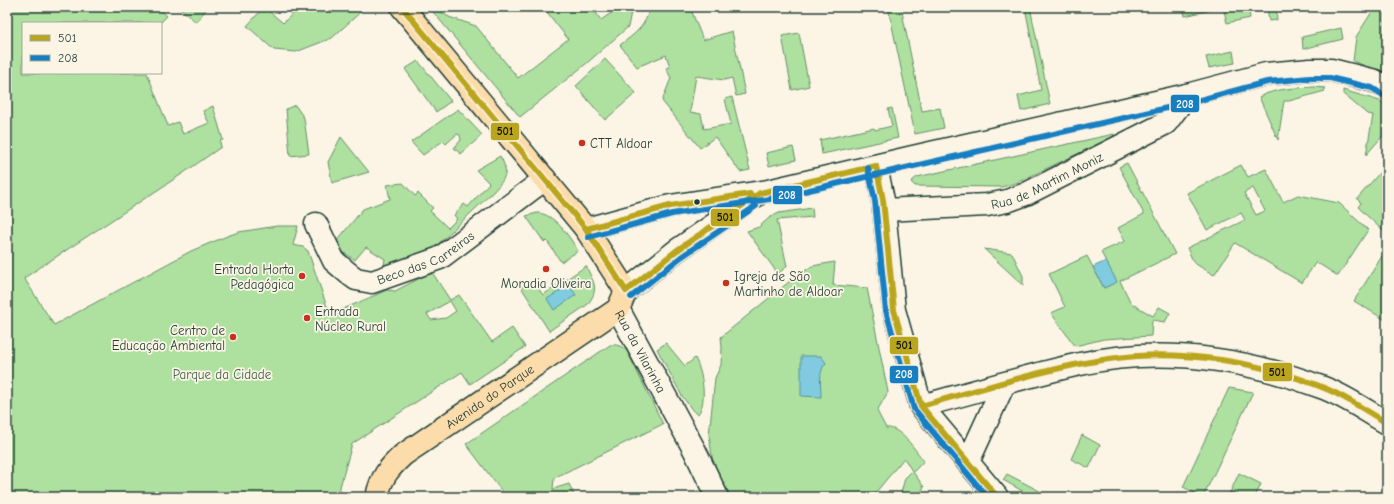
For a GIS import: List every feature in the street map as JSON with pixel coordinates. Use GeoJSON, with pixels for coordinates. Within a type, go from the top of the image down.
{"type":"FeatureCollection","features":[{"type":"Feature","properties":{"kind":"main road","name":"Rua da Vilarinha"},"geometry":{"type":"LineString","coordinates":[[402,7],[586,229],[622,300]]}},
{"type":"Feature","properties":{"kind":"main road","name":"Avenida do Parque"},"geometry":{"type":"LineString","coordinates":[[376,497],[378,489],[388,469],[403,455],[622,300]]}},
{"type":"Feature","properties":{"kind":"street"},"geometry":{"type":"LineString","coordinates":[[586,229],[670,206],[760,193],[1187,95],[1266,74],[1310,70],[1332,70],[1375,81],[1387,88]]}},
{"type":"Feature","properties":{"kind":"street","name":"Rua de Martim Moniz"},"geometry":{"type":"LineString","coordinates":[[884,210],[987,205],[1020,197],[1166,123],[1187,95]]}},
{"type":"Feature","properties":{"kind":"street"},"geometry":{"type":"LineString","coordinates":[[876,166],[884,200],[894,310],[921,406],[997,497]]}},
{"type":"Feature","properties":{"kind":"street","name":"Beco das Carreiras"},"geometry":{"type":"LineString","coordinates":[[316,224],[334,261],[356,279],[372,282],[440,258],[545,179]]}},
{"type":"Feature","properties":{"kind":"street"},"geometry":{"type":"LineString","coordinates":[[622,300],[676,251],[760,193]]}},
{"type":"Feature","properties":{"kind":"street","name":"Rua da Vilarinha"},"geometry":{"type":"LineString","coordinates":[[622,300],[717,497]]}},
{"type":"Feature","properties":{"kind":"street"},"geometry":{"type":"LineString","coordinates":[[921,406],[1081,364],[1128,357],[1202,357],[1262,369],[1322,387],[1387,423]]}},
{"type":"Feature","properties":{"kind":"street"},"geometry":{"type":"LineString","coordinates":[[968,462],[1004,384]]}},
{"type":"Feature","properties":{"kind":"green space","name":"Parque da Cidade"},"geometry":{"type":"Polygon","coordinates":[[[7,7],[158,7],[167,16],[161,22],[22,22],[22,74],[147,74],[168,126],[178,122],[183,134],[209,123],[203,111],[213,106],[223,140],[220,141],[221,147],[185,172],[24,278],[54,325],[191,251],[227,236],[239,232],[277,226],[298,226],[293,245],[303,247],[308,251],[326,304],[332,314],[387,290],[395,291],[432,272],[450,300],[459,295],[492,342],[512,328],[525,347],[470,384],[462,372],[352,444],[340,487],[340,497],[7,497],[7,7]],[[450,301],[427,314],[431,320],[446,318],[456,311],[450,301]]]}},
{"type":"Feature","properties":{"kind":"green space"},"geometry":{"type":"Polygon","coordinates":[[[179,7],[208,7],[196,22],[179,7]]]}},
{"type":"Feature","properties":{"kind":"green space"},"geometry":{"type":"Polygon","coordinates":[[[264,7],[283,23],[300,7],[313,7],[316,11],[321,7],[366,7],[332,38],[296,52],[274,50],[247,26],[264,7]]]}},
{"type":"Feature","properties":{"kind":"green space"},"geometry":{"type":"Polygon","coordinates":[[[429,7],[433,7],[449,17],[476,26],[518,78],[568,39],[543,7],[592,7],[601,20],[620,7],[632,7],[628,27],[587,63],[520,117],[429,7]]]}},
{"type":"Feature","properties":{"kind":"green space"},"geometry":{"type":"Polygon","coordinates":[[[650,7],[690,7],[703,40],[732,31],[745,94],[736,96],[732,78],[724,80],[696,76],[690,112],[701,114],[704,129],[731,124],[725,99],[732,97],[750,170],[740,172],[715,137],[700,148],[662,101],[671,78],[666,68],[670,67],[666,55],[637,67],[620,45],[635,33],[643,24],[650,7]]]}},
{"type":"Feature","properties":{"kind":"green space"},"geometry":{"type":"Polygon","coordinates":[[[888,7],[901,7],[922,111],[940,108],[944,128],[915,134],[888,7]]]}},
{"type":"Feature","properties":{"kind":"green space"},"geometry":{"type":"Polygon","coordinates":[[[1025,7],[1030,7],[1050,104],[1021,111],[1018,96],[1041,90],[1025,7]]]}},
{"type":"Feature","properties":{"kind":"green space"},"geometry":{"type":"Polygon","coordinates":[[[1183,7],[1223,7],[1185,16],[1183,7]]]}},
{"type":"Feature","properties":{"kind":"green space"},"geometry":{"type":"Polygon","coordinates":[[[1223,7],[1266,7],[1249,10],[1250,18],[1227,23],[1223,7]]]}},
{"type":"Feature","properties":{"kind":"green space"},"geometry":{"type":"Polygon","coordinates":[[[1267,7],[1276,7],[1277,20],[1269,21],[1267,7]]]}},
{"type":"Feature","properties":{"kind":"green space"},"geometry":{"type":"Polygon","coordinates":[[[1375,7],[1387,7],[1387,75],[1353,61],[1356,37],[1375,7]]]}},
{"type":"Feature","properties":{"kind":"green space"},"geometry":{"type":"Polygon","coordinates":[[[1341,28],[1343,39],[1303,49],[1302,37],[1341,28]]]}},
{"type":"Feature","properties":{"kind":"green space"},"geometry":{"type":"Polygon","coordinates":[[[799,33],[809,86],[792,90],[782,36],[799,33]]]}},
{"type":"Feature","properties":{"kind":"green space"},"geometry":{"type":"Polygon","coordinates":[[[1233,51],[1235,63],[1209,68],[1206,57],[1233,51]]]}},
{"type":"Feature","properties":{"kind":"green space"},"geometry":{"type":"Polygon","coordinates":[[[605,59],[636,93],[605,120],[576,86],[605,59]]]}},
{"type":"Feature","properties":{"kind":"green space"},"geometry":{"type":"Polygon","coordinates":[[[418,61],[451,101],[436,112],[405,69],[418,61]]]}},
{"type":"Feature","properties":{"kind":"green space"},"geometry":{"type":"Polygon","coordinates":[[[1315,87],[1325,88],[1325,91],[1284,101],[1278,140],[1259,97],[1279,90],[1315,87]]]}},
{"type":"Feature","properties":{"kind":"green space"},"geometry":{"type":"Polygon","coordinates":[[[1343,90],[1380,101],[1387,106],[1387,131],[1366,155],[1373,115],[1367,114],[1343,94],[1343,90]]]}},
{"type":"Feature","properties":{"kind":"green space"},"geometry":{"type":"Polygon","coordinates":[[[295,105],[304,118],[309,154],[290,156],[286,109],[295,105]]]}},
{"type":"Feature","properties":{"kind":"green space"},"geometry":{"type":"Polygon","coordinates":[[[892,108],[898,138],[822,154],[820,140],[874,128],[875,130],[892,126],[888,109],[892,108]]]}},
{"type":"Feature","properties":{"kind":"green space"},"geometry":{"type":"Polygon","coordinates":[[[458,109],[482,135],[461,154],[454,148],[461,140],[460,135],[457,134],[446,144],[443,141],[423,155],[411,142],[458,109]]]}},
{"type":"Feature","properties":{"kind":"green space"},"geometry":{"type":"Polygon","coordinates":[[[1114,134],[1113,137],[1016,183],[1002,187],[915,186],[911,182],[917,177],[1114,134]]]}},
{"type":"Feature","properties":{"kind":"green space"},"geometry":{"type":"Polygon","coordinates":[[[341,137],[369,172],[332,183],[328,162],[341,137]]]}},
{"type":"Feature","properties":{"kind":"green space"},"geometry":{"type":"Polygon","coordinates":[[[793,147],[796,160],[769,166],[766,153],[793,147]]]}},
{"type":"Feature","properties":{"kind":"green space"},"geometry":{"type":"Polygon","coordinates":[[[500,156],[505,167],[505,176],[501,183],[432,250],[383,272],[385,259],[366,247],[355,260],[340,250],[335,243],[363,209],[390,199],[387,185],[403,183],[415,196],[418,193],[433,208],[430,211],[448,228],[457,219],[454,215],[464,204],[468,207],[489,183],[476,170],[500,156]]]}},
{"type":"Feature","properties":{"kind":"green space"},"geometry":{"type":"Polygon","coordinates":[[[1127,163],[1175,254],[1120,281],[1131,303],[1153,316],[1159,307],[1170,313],[1165,322],[1152,320],[1151,336],[1104,339],[1075,346],[1051,313],[1065,307],[1049,274],[1087,256],[1104,288],[1116,282],[1101,252],[1125,241],[1118,228],[1144,214],[1119,167],[1127,163]]]}},
{"type":"Feature","properties":{"kind":"green space"},"geometry":{"type":"Polygon","coordinates":[[[1241,165],[1248,177],[1266,169],[1283,202],[1298,195],[1339,203],[1368,230],[1338,276],[1316,262],[1302,283],[1235,243],[1214,275],[1194,263],[1187,248],[1245,220],[1241,213],[1207,230],[1187,193],[1241,165]],[[1253,188],[1244,193],[1256,215],[1265,211],[1253,188]]]}},
{"type":"Feature","properties":{"kind":"green space"},"geometry":{"type":"Polygon","coordinates":[[[1381,171],[1387,177],[1387,229],[1384,232],[1358,207],[1361,203],[1357,199],[1381,171]]]}},
{"type":"Feature","properties":{"kind":"green space"},"geometry":{"type":"Polygon","coordinates":[[[812,208],[813,217],[777,220],[787,266],[778,274],[747,231],[759,227],[769,218],[779,213],[812,208]]]}},
{"type":"Feature","properties":{"kind":"green space"},"geometry":{"type":"Polygon","coordinates":[[[537,213],[543,214],[555,221],[571,239],[578,251],[561,262],[547,241],[544,242],[526,216],[537,213]]]}},
{"type":"Feature","properties":{"kind":"green space"},"geometry":{"type":"Polygon","coordinates":[[[1387,248],[1387,321],[1354,301],[1387,248]]]}},
{"type":"Feature","properties":{"kind":"green space"},"geometry":{"type":"Polygon","coordinates":[[[984,249],[1012,253],[1023,276],[1023,285],[984,249]]]}},
{"type":"Feature","properties":{"kind":"green space"},"geometry":{"type":"Polygon","coordinates":[[[835,262],[833,285],[867,288],[888,392],[877,411],[886,428],[891,428],[902,435],[924,461],[913,472],[924,487],[918,497],[900,497],[905,478],[912,471],[904,458],[872,497],[730,497],[713,464],[709,435],[715,378],[721,365],[721,337],[790,281],[812,266],[835,262]]]}},
{"type":"Feature","properties":{"kind":"green space"},"geometry":{"type":"Polygon","coordinates":[[[586,266],[595,290],[591,299],[587,305],[549,331],[521,287],[533,281],[543,295],[586,266]]]}},
{"type":"Feature","properties":{"kind":"green space"},"geometry":{"type":"Polygon","coordinates":[[[666,343],[685,366],[695,358],[698,364],[702,378],[703,402],[698,414],[693,411],[682,396],[657,349],[666,343]]]}},
{"type":"Feature","properties":{"kind":"green space"},"geometry":{"type":"Polygon","coordinates":[[[610,345],[619,346],[627,351],[663,424],[554,478],[553,489],[569,484],[575,497],[506,497],[466,444],[610,345]]]}},
{"type":"Feature","properties":{"kind":"green space"},"geometry":{"type":"Polygon","coordinates":[[[1229,388],[1253,392],[1203,497],[1183,487],[1229,388]]]}},
{"type":"Feature","properties":{"kind":"green space"},"geometry":{"type":"Polygon","coordinates":[[[1082,435],[1100,445],[1089,468],[1071,459],[1082,435]]]}},
{"type":"Feature","properties":{"kind":"green space"},"geometry":{"type":"Polygon","coordinates":[[[1239,473],[1261,484],[1255,497],[1228,497],[1239,473]]]}},
{"type":"Feature","properties":{"kind":"green space"},"geometry":{"type":"Polygon","coordinates":[[[1007,474],[1051,497],[1033,497],[1003,480],[1007,474]]]}},
{"type":"Feature","properties":{"kind":"water"},"geometry":{"type":"Polygon","coordinates":[[[1106,261],[1117,282],[1104,288],[1093,267],[1106,261]]]}},
{"type":"Feature","properties":{"kind":"water"},"geometry":{"type":"Polygon","coordinates":[[[569,285],[576,295],[554,310],[547,299],[569,285]]]}},
{"type":"Feature","properties":{"kind":"water"},"geometry":{"type":"Polygon","coordinates":[[[801,356],[821,356],[826,363],[823,366],[821,374],[821,397],[801,396],[801,356]]]}},
{"type":"Feature","properties":{"kind":"transit line","name":"501"},"geometry":{"type":"LineString","coordinates":[[402,7],[586,229],[626,291],[676,251],[760,193],[876,166]]}},
{"type":"Feature","properties":{"kind":"transit line","name":"208"},"geometry":{"type":"LineString","coordinates":[[588,237],[672,214],[770,199],[1189,103],[1267,82],[1310,78],[1330,78],[1372,88],[1383,95]]}},
{"type":"Feature","properties":{"kind":"transit line","name":"501"},"geometry":{"type":"LineString","coordinates":[[876,166],[883,200],[894,310],[921,406],[997,497]]}},
{"type":"Feature","properties":{"kind":"transit line","name":"208"},"geometry":{"type":"LineString","coordinates":[[868,168],[875,201],[886,311],[914,409],[987,497]]}},
{"type":"Feature","properties":{"kind":"transit line","name":"501"},"geometry":{"type":"LineString","coordinates":[[586,229],[670,206],[750,194]]}},
{"type":"Feature","properties":{"kind":"transit line","name":"208"},"geometry":{"type":"LineString","coordinates":[[631,297],[681,257],[756,206]]}},
{"type":"Feature","properties":{"kind":"transit line","name":"501"},"geometry":{"type":"LineString","coordinates":[[921,406],[1061,368],[1109,359],[1164,355],[1221,360],[1249,365],[1304,380],[1351,401],[1387,423]]}},
{"type":"Feature","properties":{"kind":"place","name":"CTT Aldoar"},"geometry":{"type":"Point","coordinates":[582,143]}},
{"type":"Feature","properties":{"kind":"place","name":"Moradia Oliveira"},"geometry":{"type":"Point","coordinates":[546,269]}},
{"type":"Feature","properties":{"kind":"place","name":"Entrada Horta Pedagógica"},"geometry":{"type":"Point","coordinates":[302,276]}},
{"type":"Feature","properties":{"kind":"place","name":"Igreja de São Martinho de Aldoar"},"geometry":{"type":"Point","coordinates":[726,283]}},
{"type":"Feature","properties":{"kind":"place","name":"Entrada Núcleo Rural"},"geometry":{"type":"Point","coordinates":[307,318]}},
{"type":"Feature","properties":{"kind":"place","name":"Centro de Educação Ambiental"},"geometry":{"type":"Point","coordinates":[233,337]}}]}
